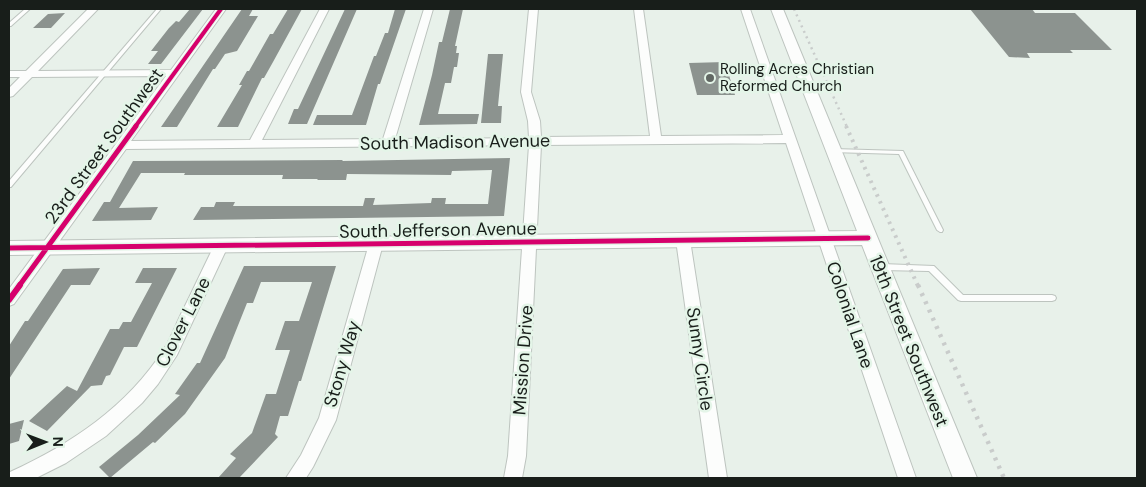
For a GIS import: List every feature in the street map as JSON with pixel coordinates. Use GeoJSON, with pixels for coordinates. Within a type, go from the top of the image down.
{"type":"FeatureCollection","features":[{"type":"Feature","properties":{"kind":"street"},"geometry":{"type":"LineString","coordinates":[[9,94],[93,9]]}},
{"type":"Feature","properties":{"kind":"street","name":"23rd Street Southwest"},"geometry":{"type":"LineString","coordinates":[[9,300],[221,9]]}},
{"type":"Feature","properties":{"kind":"street"},"geometry":{"type":"LineString","coordinates":[[254,144],[324,9]]}},
{"type":"Feature","properties":{"kind":"street"},"geometry":{"type":"LineString","coordinates":[[388,143],[428,9]]}},
{"type":"Feature","properties":{"kind":"street","name":"Mission Drive"},"geometry":{"type":"LineString","coordinates":[[513,478],[517,456],[535,141],[534,121],[526,92],[533,9]]}},
{"type":"Feature","properties":{"kind":"street"},"geometry":{"type":"LineString","coordinates":[[638,9],[656,140]]}},
{"type":"Feature","properties":{"kind":"street","name":"Colonial Lane"},"geometry":{"type":"LineString","coordinates":[[746,9],[789,139],[907,478]]}},
{"type":"Feature","properties":{"kind":"street","name":"19th Street Southwest"},"geometry":{"type":"LineString","coordinates":[[777,9],[965,478]]}},
{"type":"Feature","properties":{"kind":"street"},"geometry":{"type":"LineString","coordinates":[[9,74],[174,73]]}},
{"type":"Feature","properties":{"kind":"street","name":"South Madison Avenue"},"geometry":{"type":"LineString","coordinates":[[121,146],[789,139]]}},
{"type":"Feature","properties":{"kind":"street","name":"South Jefferson Avenue"},"geometry":{"type":"LineString","coordinates":[[9,248],[868,238]]}},
{"type":"Feature","properties":{"kind":"street","name":"Sunny Circle"},"geometry":{"type":"LineString","coordinates":[[682,240],[718,478]]}},
{"type":"Feature","properties":{"kind":"street","name":"Stony Way"},"geometry":{"type":"LineString","coordinates":[[295,478],[307,461],[327,420],[376,244]]}},
{"type":"Feature","properties":{"kind":"street","name":"Clover Lane"},"geometry":{"type":"LineString","coordinates":[[16,478],[56,458],[89,437],[119,415],[146,388],[167,358],[221,246]]}},
{"type":"Feature","properties":{"kind":"lane"},"geometry":{"type":"LineString","coordinates":[[9,26],[28,9]]}},
{"type":"Feature","properties":{"kind":"lane"},"geometry":{"type":"LineString","coordinates":[[9,184],[159,9]]}},
{"type":"Feature","properties":{"kind":"lane"},"geometry":{"type":"LineString","coordinates":[[833,151],[901,152],[940,230]]}},
{"type":"Feature","properties":{"kind":"lane"},"geometry":{"type":"LineString","coordinates":[[880,267],[931,268],[961,298],[1052,298]]}},
{"type":"Feature","properties":{"kind":"building"},"geometry":{"type":"Polygon","coordinates":[[[190,9],[203,9],[161,64],[148,64],[158,51],[151,51],[169,28],[176,21],[179,22],[190,9]]]}},
{"type":"Feature","properties":{"kind":"building"},"geometry":{"type":"Polygon","coordinates":[[[242,9],[253,9],[249,16],[258,16],[237,51],[225,54],[215,69],[213,69],[177,127],[161,127],[242,9]]]}},
{"type":"Feature","properties":{"kind":"building"},"geometry":{"type":"Polygon","coordinates":[[[288,9],[302,9],[264,78],[262,78],[238,127],[217,127],[242,85],[239,85],[247,71],[249,71],[270,34],[273,34],[288,9]]]}},
{"type":"Feature","properties":{"kind":"building"},"geometry":{"type":"Polygon","coordinates":[[[345,9],[357,9],[307,124],[288,124],[294,109],[298,109],[345,9]]]}},
{"type":"Feature","properties":{"kind":"building"},"geometry":{"type":"Polygon","coordinates":[[[395,9],[406,9],[380,84],[378,84],[366,125],[313,125],[317,115],[352,115],[374,56],[376,56],[385,33],[388,33],[395,9]]]}},
{"type":"Feature","properties":{"kind":"building"},"geometry":{"type":"Polygon","coordinates":[[[450,9],[463,9],[455,46],[457,46],[456,53],[459,53],[457,67],[454,67],[451,83],[445,83],[438,114],[479,114],[477,124],[419,125],[439,42],[442,42],[450,9]]]}},
{"type":"Feature","properties":{"kind":"building"},"geometry":{"type":"Polygon","coordinates":[[[970,9],[1032,9],[1035,13],[1075,13],[1112,50],[1070,50],[1073,53],[1027,53],[1030,58],[1009,57],[970,9]]]}},
{"type":"Feature","properties":{"kind":"building"},"geometry":{"type":"Polygon","coordinates":[[[65,13],[51,28],[33,28],[48,14],[65,13]]]}},
{"type":"Feature","properties":{"kind":"building"},"geometry":{"type":"Polygon","coordinates":[[[488,54],[503,54],[498,106],[502,106],[501,123],[481,123],[488,54]]]}},
{"type":"Feature","properties":{"kind":"building"},"geometry":{"type":"Polygon","coordinates":[[[725,62],[735,95],[697,95],[689,63],[725,62]]]}},
{"type":"Feature","properties":{"kind":"building"},"geometry":{"type":"Polygon","coordinates":[[[510,158],[504,216],[193,220],[201,207],[214,207],[216,202],[235,202],[233,206],[363,206],[365,198],[375,198],[373,205],[431,203],[432,198],[446,198],[445,204],[488,204],[492,170],[452,171],[451,175],[347,174],[346,180],[282,179],[283,175],[141,173],[119,208],[158,207],[151,220],[92,221],[104,202],[110,202],[133,161],[342,161],[510,158]]]}},
{"type":"Feature","properties":{"kind":"building"},"geometry":{"type":"Polygon","coordinates":[[[244,266],[336,266],[301,381],[299,381],[288,416],[280,416],[275,434],[278,437],[239,478],[218,478],[236,458],[230,454],[252,433],[266,394],[276,394],[290,350],[275,350],[285,321],[299,321],[312,282],[261,282],[253,303],[247,303],[225,358],[185,414],[155,443],[153,442],[110,478],[99,467],[138,435],[180,395],[175,394],[197,363],[200,363],[244,266]]]}},
{"type":"Feature","properties":{"kind":"building"},"geometry":{"type":"Polygon","coordinates":[[[100,268],[90,285],[71,285],[9,379],[9,346],[63,269],[100,268]]]}},
{"type":"Feature","properties":{"kind":"building"},"geometry":{"type":"Polygon","coordinates":[[[143,268],[177,268],[137,347],[124,347],[110,375],[106,376],[102,385],[91,386],[47,431],[29,421],[67,386],[77,391],[110,329],[119,329],[123,322],[131,322],[152,283],[135,283],[143,268]]]}},
{"type":"Feature","properties":{"kind":"building"},"geometry":{"type":"Polygon","coordinates":[[[24,420],[19,441],[9,444],[9,424],[24,420]]]}},
{"type":"Feature","properties":{"kind":"railway"},"geometry":{"type":"LineString","coordinates":[[794,9],[847,127]]}},
{"type":"Feature","properties":{"kind":"railway"},"geometry":{"type":"LineString","coordinates":[[846,126],[918,286]]}},
{"type":"Feature","properties":{"kind":"railway"},"geometry":{"type":"LineString","coordinates":[[918,285],[1004,478]]}},
{"type":"Feature","properties":{"kind":"cycle path"},"geometry":{"type":"LineString","coordinates":[[9,300],[221,9]]}},
{"type":"Feature","properties":{"kind":"cycle path"},"geometry":{"type":"LineString","coordinates":[[9,248],[868,238]]}},
{"type":"Feature","properties":{"kind":"place","name":"Rolling Acres Christian Reformed Church"},"geometry":{"type":"Point","coordinates":[710,78]}}]}
